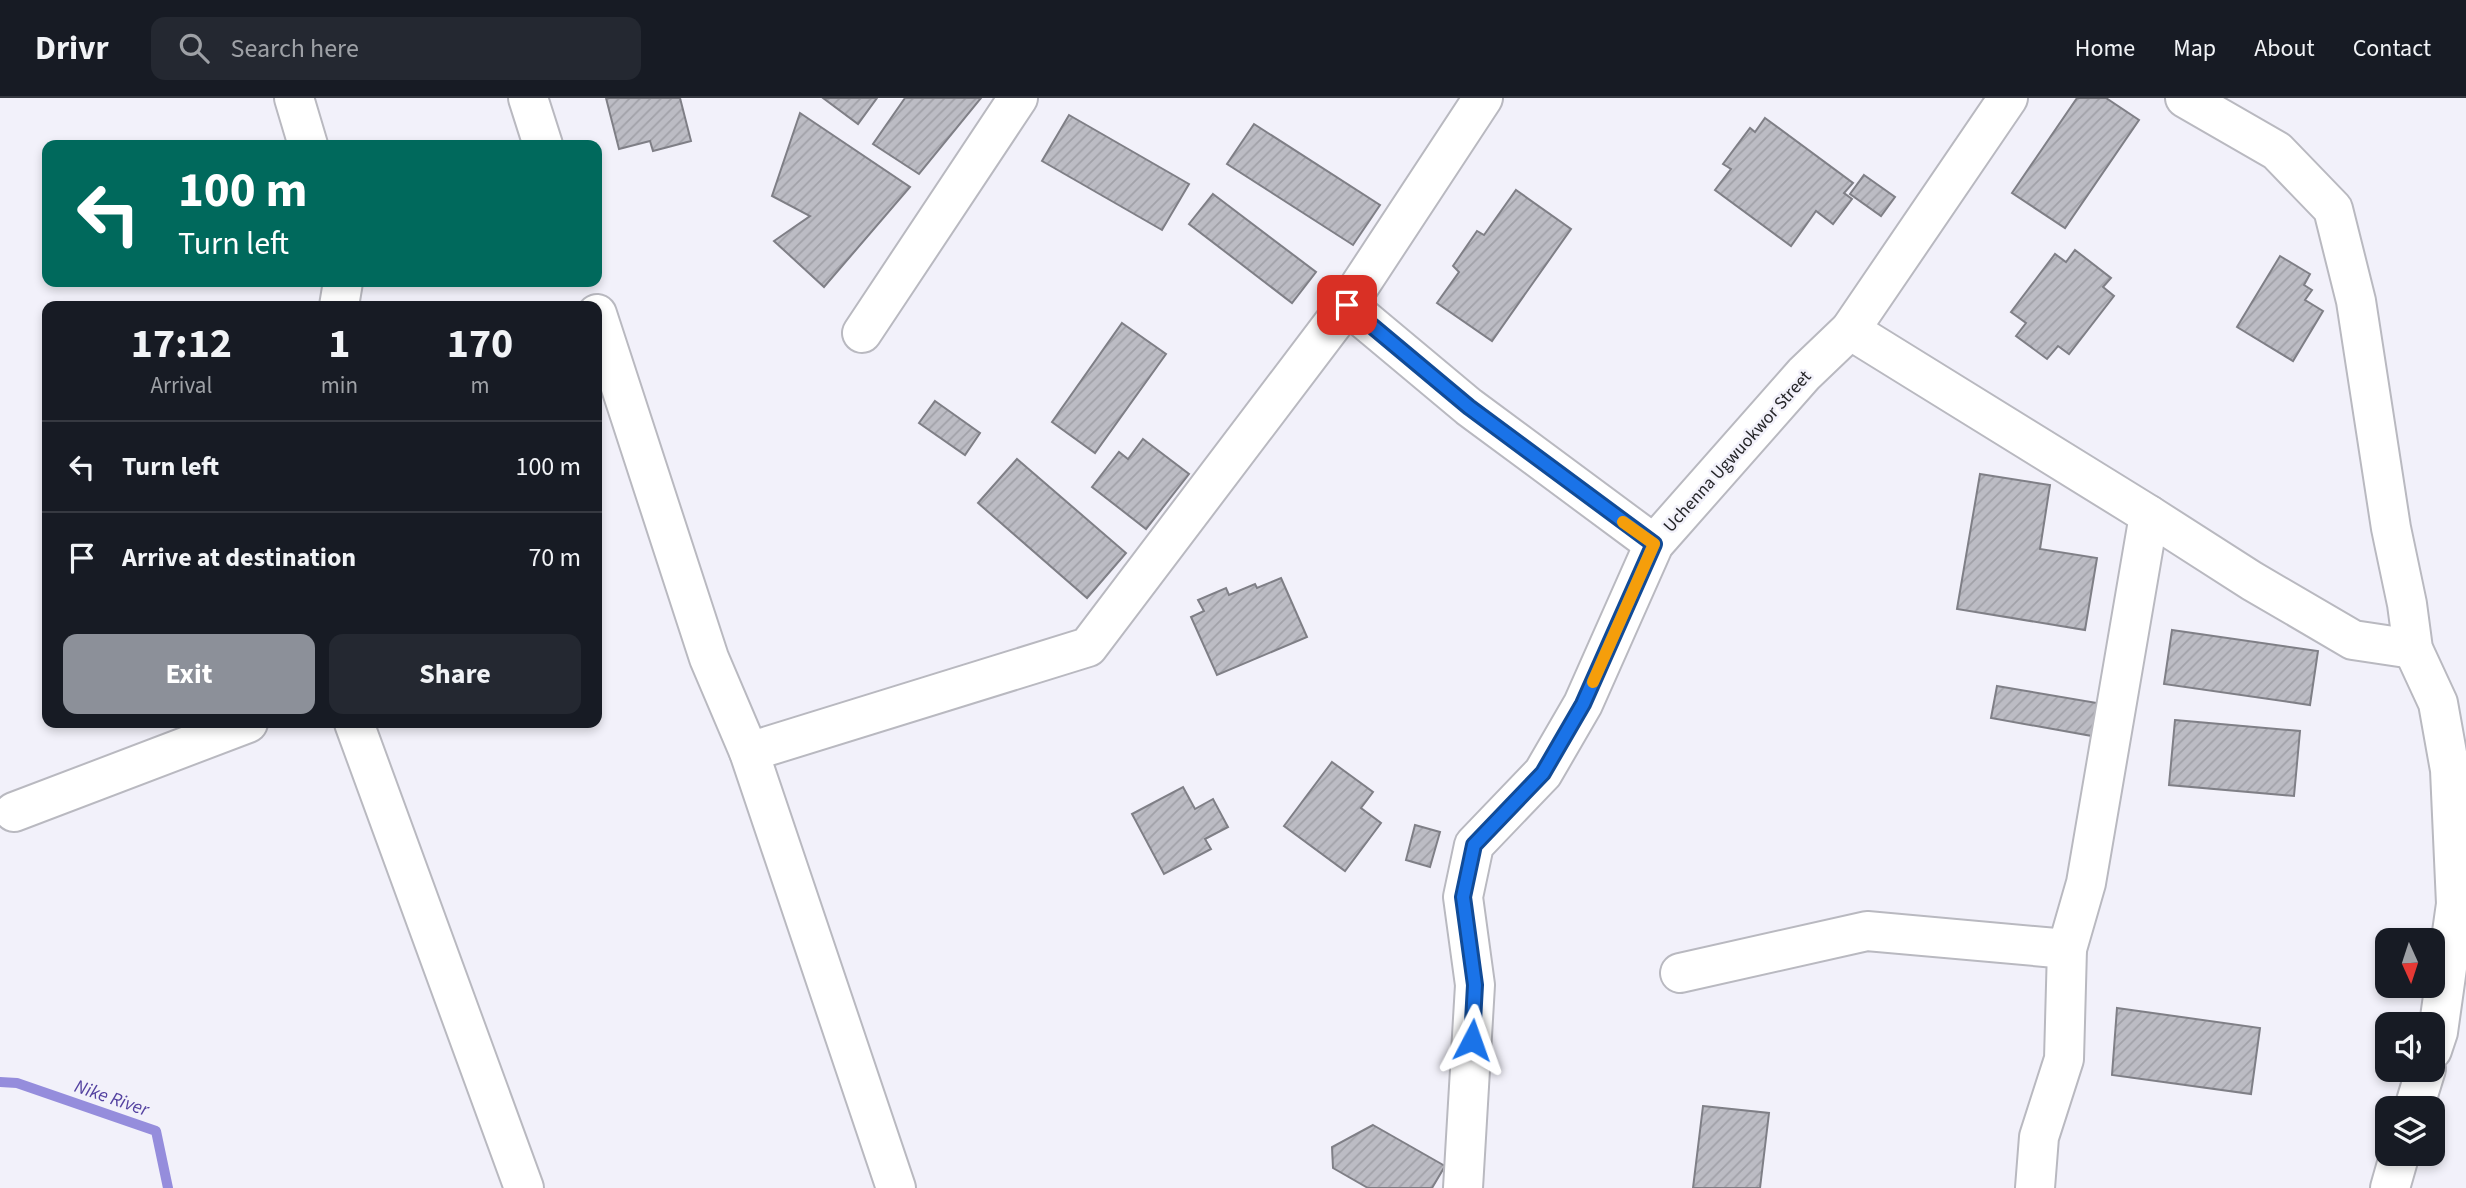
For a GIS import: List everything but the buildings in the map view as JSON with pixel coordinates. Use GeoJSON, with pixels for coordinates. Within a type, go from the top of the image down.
{"type":"FeatureCollection","features":[{"type":"Feature","properties":{"kind":"street"},"geometry":{"type":"LineString","coordinates":[[294,98],[307,140]]}},
{"type":"Feature","properties":{"kind":"street"},"geometry":{"type":"LineString","coordinates":[[528,98],[541,140]]}},
{"type":"Feature","properties":{"kind":"street"},"geometry":{"type":"LineString","coordinates":[[862,333],[1018,98]]}},
{"type":"Feature","properties":{"kind":"street"},"geometry":{"type":"LineString","coordinates":[[748,752],[1088,647],[1347,305],[1483,98]]}},
{"type":"Feature","properties":{"kind":"street","name":"Uchenna Ugwuokwor Street"},"geometry":{"type":"LineString","coordinates":[[1464,1188],[1475,985],[1463,897],[1474,845],[1543,773],[1583,704],[1654,544],[1804,374],[1850,330],[2008,98]]}},
{"type":"Feature","properties":{"kind":"street"},"geometry":{"type":"LineString","coordinates":[[2185,98],[2277,151],[2333,209],[2356,301],[2391,528],[2407,604],[2413,649],[2438,703],[2450,770],[2456,904],[2441,1012]]}},
{"type":"Feature","properties":{"kind":"street"},"geometry":{"type":"LineString","coordinates":[[1347,305],[1469,407],[1654,544]]}},
{"type":"Feature","properties":{"kind":"street"},"geometry":{"type":"LineString","coordinates":[[602,329],[709,658],[748,752],[896,1188]]}},
{"type":"Feature","properties":{"kind":"street"},"geometry":{"type":"LineString","coordinates":[[1850,330],[2252,581],[2353,640],[2413,649]]}},
{"type":"Feature","properties":{"kind":"street"},"geometry":{"type":"LineString","coordinates":[[2035,1188],[2039,1137],[2064,1059],[2067,950],[2086,883],[2149,515]]}},
{"type":"Feature","properties":{"kind":"street"},"geometry":{"type":"LineString","coordinates":[[14,811],[234,728]]}},
{"type":"Feature","properties":{"kind":"street"},"geometry":{"type":"LineString","coordinates":[[356,728],[524,1188]]}},
{"type":"Feature","properties":{"kind":"street"},"geometry":{"type":"LineString","coordinates":[[1680,973],[1867,931],[2067,950]]}},
{"type":"Feature","properties":{"kind":"street"},"geometry":{"type":"LineString","coordinates":[[2390,1188],[2396,1166]]}},
{"type":"Feature","properties":{"kind":"waterway","name":"Nike River"},"geometry":{"type":"LineString","coordinates":[[0,1082],[17,1083],[156,1131],[168,1188]]}},
{"type":"Feature","properties":{"kind":"slow traffic"},"geometry":{"type":"LineString","coordinates":[[1593,682],[1654,544],[1623,522]]}},
{"type":"Feature","properties":{"kind":"route"},"geometry":{"type":"LineString","coordinates":[[1347,305],[1469,407],[1654,544],[1583,704],[1543,773],[1474,845],[1463,897],[1475,985],[1472,1040]]}}]}
